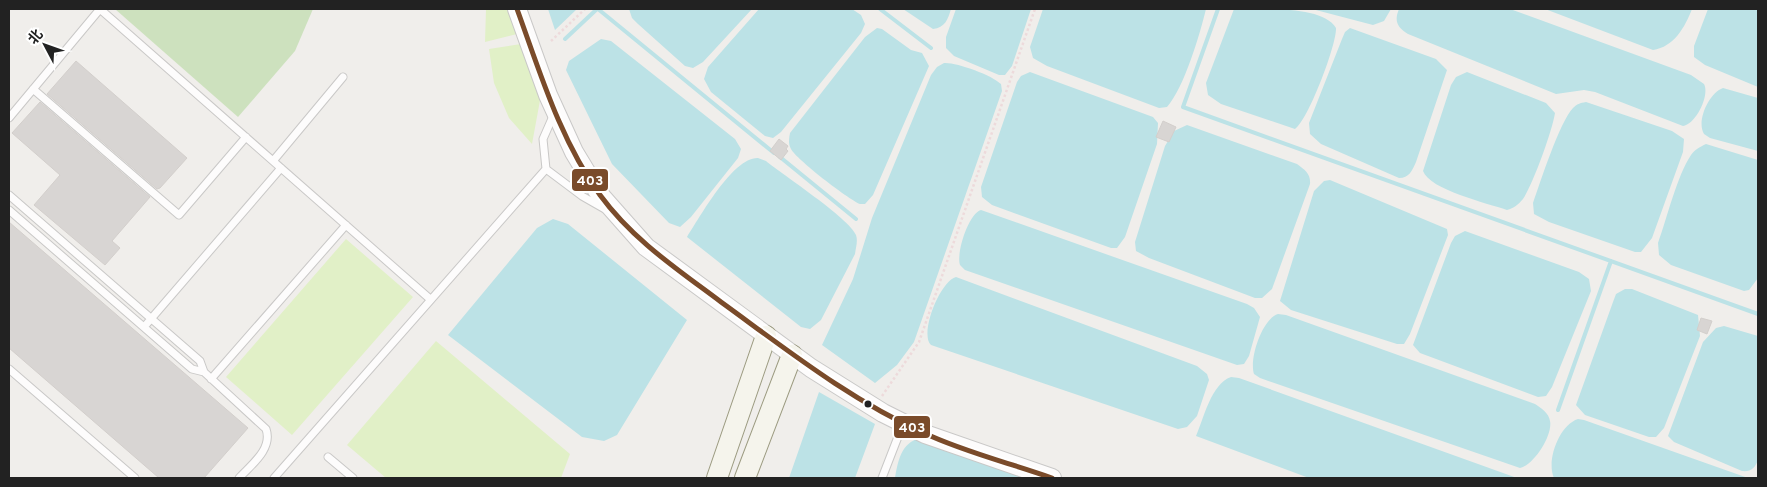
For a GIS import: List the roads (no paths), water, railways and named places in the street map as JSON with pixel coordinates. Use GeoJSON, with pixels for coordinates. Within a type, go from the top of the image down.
{"type":"FeatureCollection","features":[{"type":"Feature","properties":{"kind":"main road"},"geometry":{"type":"LineString","coordinates":[[717,478],[766,336]]}},
{"type":"Feature","properties":{"kind":"main road"},"geometry":{"type":"LineString","coordinates":[[745,478],[792,355]]}},
{"type":"Feature","properties":{"kind":"street"},"geometry":{"type":"LineString","coordinates":[[517,9],[556,112],[574,152],[594,186],[646,247],[792,355],[874,408],[925,434],[1052,478]]}},
{"type":"Feature","properties":{"kind":"lane"},"geometry":{"type":"LineString","coordinates":[[9,118],[100,9],[430,299]]}},
{"type":"Feature","properties":{"kind":"lane"},"geometry":{"type":"LineString","coordinates":[[273,161],[343,77]]}},
{"type":"Feature","properties":{"kind":"lane"},"geometry":{"type":"LineString","coordinates":[[33,89],[179,215],[246,137]]}},
{"type":"Feature","properties":{"kind":"lane"},"geometry":{"type":"LineString","coordinates":[[556,112],[543,139],[546,169],[582,196],[619,216]]}},
{"type":"Feature","properties":{"kind":"lane"},"geometry":{"type":"LineString","coordinates":[[144,327],[280,168]]}},
{"type":"Feature","properties":{"kind":"lane"},"geometry":{"type":"LineString","coordinates":[[274,478],[546,169]]}},
{"type":"Feature","properties":{"kind":"lane"},"geometry":{"type":"LineString","coordinates":[[9,195],[200,361],[204,372],[261,424],[268,436],[265,449],[239,478]]}},
{"type":"Feature","properties":{"kind":"lane"},"geometry":{"type":"LineString","coordinates":[[9,210],[192,370],[204,372]]}},
{"type":"Feature","properties":{"kind":"lane"},"geometry":{"type":"LineString","coordinates":[[211,379],[346,225]]}},
{"type":"Feature","properties":{"kind":"lane"},"geometry":{"type":"LineString","coordinates":[[9,369],[135,478]]}},
{"type":"Feature","properties":{"kind":"lane"},"geometry":{"type":"LineString","coordinates":[[882,478],[904,424]]}},
{"type":"Feature","properties":{"kind":"lane"},"geometry":{"type":"LineString","coordinates":[[328,457],[353,478]]}},
{"type":"Feature","properties":{"kind":"water"},"geometry":{"type":"Polygon","coordinates":[[[548,9],[577,9],[555,30],[548,9]]]}},
{"type":"Feature","properties":{"kind":"water"},"geometry":{"type":"Polygon","coordinates":[[[629,9],[752,9],[703,62],[693,68],[685,66],[638,24],[632,18],[629,9]]]}},
{"type":"Feature","properties":{"kind":"water"},"geometry":{"type":"Polygon","coordinates":[[[759,9],[852,9],[861,15],[865,24],[861,33],[781,132],[773,138],[765,136],[711,92],[704,79],[708,67],[759,9]]]}},
{"type":"Feature","properties":{"kind":"water"},"geometry":{"type":"Polygon","coordinates":[[[903,9],[951,9],[943,25],[933,29],[903,9]]]}},
{"type":"Feature","properties":{"kind":"water"},"geometry":{"type":"Polygon","coordinates":[[[956,9],[1031,9],[1012,66],[1005,75],[999,75],[954,56],[946,48],[946,37],[956,9]]]}},
{"type":"Feature","properties":{"kind":"water"},"geometry":{"type":"Polygon","coordinates":[[[1043,9],[1206,9],[1196,46],[1179,87],[1167,107],[1159,108],[1047,66],[1033,58],[1030,47],[1043,9]]]}},
{"type":"Feature","properties":{"kind":"water"},"geometry":{"type":"Polygon","coordinates":[[[1234,9],[1273,9],[1304,12],[1318,15],[1329,21],[1336,28],[1332,49],[1321,82],[1301,123],[1295,129],[1221,104],[1208,95],[1206,83],[1234,9]]]}},
{"type":"Feature","properties":{"kind":"water"},"geometry":{"type":"Polygon","coordinates":[[[1312,9],[1391,9],[1384,21],[1373,25],[1312,9]]]}},
{"type":"Feature","properties":{"kind":"water"},"geometry":{"type":"Polygon","coordinates":[[[1399,9],[1510,9],[1691,75],[1704,84],[1705,95],[1703,102],[1693,120],[1683,126],[1595,92],[1584,90],[1556,94],[1408,34],[1401,29],[1398,23],[1399,9]]]}},
{"type":"Feature","properties":{"kind":"water"},"geometry":{"type":"Polygon","coordinates":[[[1545,9],[1692,9],[1678,35],[1667,45],[1653,50],[1545,9]]]}},
{"type":"Feature","properties":{"kind":"water"},"geometry":{"type":"Polygon","coordinates":[[[1708,9],[1758,9],[1758,87],[1705,65],[1694,57],[1694,46],[1708,9]]]}},
{"type":"Feature","properties":{"kind":"water"},"geometry":{"type":"Polygon","coordinates":[[[877,28],[882,29],[911,50],[922,53],[929,66],[873,195],[865,204],[860,204],[834,187],[802,161],[791,149],[789,139],[790,133],[865,37],[877,28]]]}},
{"type":"Feature","properties":{"kind":"water"},"geometry":{"type":"Polygon","coordinates":[[[1350,28],[1436,59],[1447,70],[1416,162],[1412,171],[1405,177],[1399,178],[1321,144],[1310,134],[1309,123],[1345,32],[1350,28]]]}},
{"type":"Feature","properties":{"kind":"water"},"geometry":{"type":"Polygon","coordinates":[[[601,39],[611,41],[735,139],[741,149],[738,158],[691,217],[680,227],[669,223],[612,164],[566,70],[569,61],[601,39]]]}},
{"type":"Feature","properties":{"kind":"water"},"geometry":{"type":"Polygon","coordinates":[[[944,63],[950,63],[982,73],[1001,84],[1002,91],[914,342],[897,365],[875,383],[822,345],[853,279],[872,218],[931,75],[937,67],[944,63]]]}},
{"type":"Feature","properties":{"kind":"water"},"geometry":{"type":"Polygon","coordinates":[[[1030,72],[1153,117],[1158,123],[1157,144],[1125,237],[1117,248],[1111,248],[992,205],[982,197],[981,187],[1017,82],[1021,76],[1030,72]]]}},
{"type":"Feature","properties":{"kind":"water"},"geometry":{"type":"Polygon","coordinates":[[[1467,72],[1546,103],[1555,113],[1546,145],[1527,192],[1518,205],[1507,210],[1447,190],[1428,178],[1423,171],[1451,85],[1456,77],[1467,72]]]}},
{"type":"Feature","properties":{"kind":"water"},"geometry":{"type":"Polygon","coordinates":[[[1723,88],[1758,98],[1758,151],[1710,138],[1704,134],[1702,122],[1705,108],[1713,95],[1723,88]]]}},
{"type":"Feature","properties":{"kind":"water"},"geometry":{"type":"Polygon","coordinates":[[[1586,102],[1672,131],[1684,139],[1683,152],[1652,238],[1641,252],[1635,252],[1549,222],[1534,214],[1533,203],[1562,126],[1573,108],[1586,102]]]}},
{"type":"Feature","properties":{"kind":"water"},"geometry":{"type":"Polygon","coordinates":[[[1187,125],[1297,164],[1308,175],[1310,184],[1272,289],[1262,298],[1255,298],[1149,258],[1136,251],[1135,242],[1165,146],[1174,131],[1187,125]]]}},
{"type":"Feature","properties":{"kind":"water"},"geometry":{"type":"Polygon","coordinates":[[[1706,144],[1758,160],[1758,278],[1749,290],[1744,291],[1671,265],[1659,255],[1658,243],[1681,174],[1693,153],[1706,144]]]}},
{"type":"Feature","properties":{"kind":"water"},"geometry":{"type":"Polygon","coordinates":[[[758,158],[766,161],[829,208],[856,235],[855,254],[821,320],[810,329],[801,327],[687,237],[728,177],[748,160],[758,158]]]}},
{"type":"Feature","properties":{"kind":"water"},"geometry":{"type":"Polygon","coordinates":[[[1330,180],[1447,229],[1448,235],[1410,334],[1404,344],[1397,344],[1291,310],[1280,301],[1314,191],[1324,181],[1330,180]]]}},
{"type":"Feature","properties":{"kind":"water"},"geometry":{"type":"Polygon","coordinates":[[[981,210],[1247,304],[1254,308],[1260,317],[1249,356],[1244,364],[1237,365],[965,270],[960,265],[959,260],[961,244],[972,219],[981,210]]]}},
{"type":"Feature","properties":{"kind":"water"},"geometry":{"type":"Polygon","coordinates":[[[553,219],[568,224],[687,320],[617,435],[604,441],[582,437],[448,335],[537,228],[553,219]]]}},
{"type":"Feature","properties":{"kind":"water"},"geometry":{"type":"Polygon","coordinates":[[[1465,231],[1579,272],[1589,279],[1591,291],[1552,387],[1546,396],[1538,397],[1420,353],[1413,345],[1451,243],[1455,236],[1465,231]]]}},
{"type":"Feature","properties":{"kind":"water"},"geometry":{"type":"Polygon","coordinates":[[[956,277],[1197,366],[1207,374],[1209,380],[1197,416],[1187,427],[1178,429],[931,345],[928,339],[928,330],[933,308],[944,288],[956,277]]]}},
{"type":"Feature","properties":{"kind":"water"},"geometry":{"type":"Polygon","coordinates":[[[1625,289],[1632,289],[1698,315],[1700,336],[1664,428],[1656,437],[1649,437],[1585,415],[1576,405],[1616,294],[1625,289]]]}},
{"type":"Feature","properties":{"kind":"water"},"geometry":{"type":"Polygon","coordinates":[[[1278,314],[1286,315],[1535,404],[1544,411],[1550,421],[1549,434],[1546,441],[1536,456],[1520,468],[1260,378],[1254,374],[1253,359],[1255,350],[1267,323],[1278,314]]]}},
{"type":"Feature","properties":{"kind":"water"},"geometry":{"type":"Polygon","coordinates":[[[1724,326],[1758,336],[1758,460],[1754,467],[1748,471],[1742,471],[1674,442],[1668,436],[1703,342],[1716,328],[1724,326]]]}},
{"type":"Feature","properties":{"kind":"water"},"geometry":{"type":"Polygon","coordinates":[[[1231,377],[1239,378],[1517,478],[1309,478],[1196,436],[1213,394],[1224,381],[1231,377]]]}},
{"type":"Feature","properties":{"kind":"water"},"geometry":{"type":"Polygon","coordinates":[[[819,392],[875,424],[855,478],[789,478],[819,392]]]}},
{"type":"Feature","properties":{"kind":"water"},"geometry":{"type":"Polygon","coordinates":[[[1578,419],[1748,478],[1554,478],[1552,462],[1556,444],[1565,428],[1578,419]]]}},
{"type":"Feature","properties":{"kind":"water"},"geometry":{"type":"Polygon","coordinates":[[[920,438],[1028,478],[895,478],[901,454],[908,444],[920,438]]]}},
{"type":"Feature","properties":{"kind":"waterway"},"geometry":{"type":"LineString","coordinates":[[565,39],[597,9]]}},
{"type":"Feature","properties":{"kind":"waterway"},"geometry":{"type":"LineString","coordinates":[[598,9],[774,153]]}},
{"type":"Feature","properties":{"kind":"waterway"},"geometry":{"type":"LineString","coordinates":[[880,9],[931,48]]}},
{"type":"Feature","properties":{"kind":"waterway"},"geometry":{"type":"LineString","coordinates":[[1218,9],[1183,107],[1758,314]]}},
{"type":"Feature","properties":{"kind":"waterway"},"geometry":{"type":"LineString","coordinates":[[780,157],[856,219]]}},
{"type":"Feature","properties":{"kind":"waterway"},"geometry":{"type":"LineString","coordinates":[[1558,410],[1611,261]]}}]}
